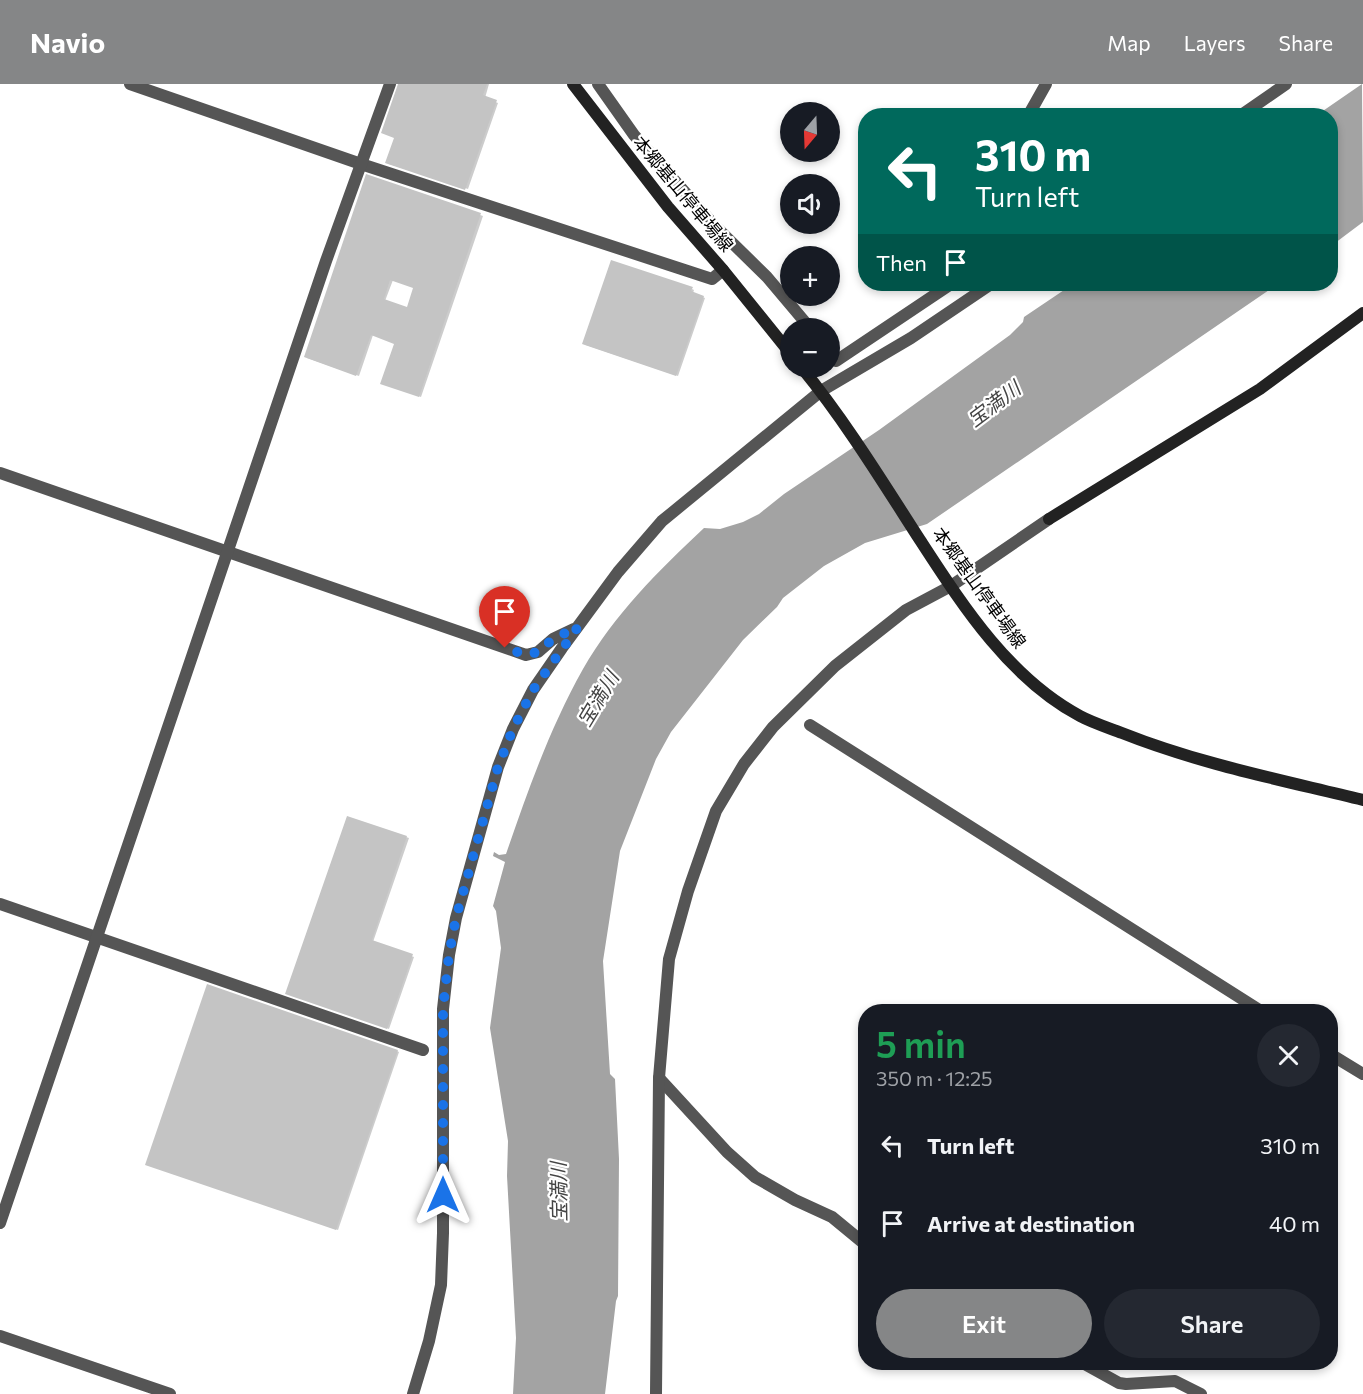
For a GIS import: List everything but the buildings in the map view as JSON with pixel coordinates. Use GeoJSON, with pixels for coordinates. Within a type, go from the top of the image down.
{"type":"FeatureCollection","features":[{"type":"Feature","properties":{"kind":"main road","name":"本郷基山停車場線"},"geometry":{"type":"LineString","coordinates":[[573,84],[668,207],[780,341]]}},
{"type":"Feature","properties":{"kind":"main road"},"geometry":{"type":"LineString","coordinates":[[1049,519],[1260,389],[1363,313]]}},
{"type":"Feature","properties":{"kind":"main road","name":"本郷基山停車場線"},"geometry":{"type":"LineString","coordinates":[[810,378],[833,406],[949,583],[999,651],[1036,687],[1080,716],[1162,749],[1224,767],[1363,799]]}},
{"type":"Feature","properties":{"kind":"street"},"geometry":{"type":"LineString","coordinates":[[130,84],[361,164],[712,279],[723,270]]}},
{"type":"Feature","properties":{"kind":"street"},"geometry":{"type":"LineString","coordinates":[[0,1223],[229,553],[326,261],[390,84]]}},
{"type":"Feature","properties":{"kind":"street"},"geometry":{"type":"LineString","coordinates":[[598,84],[642,144],[714,225],[767,277],[802,318]]}},
{"type":"Feature","properties":{"kind":"street"},"geometry":{"type":"LineString","coordinates":[[1032,108],[1046,84]]}},
{"type":"Feature","properties":{"kind":"street"},"geometry":{"type":"LineString","coordinates":[[1252,108],[1286,84]]}},
{"type":"Feature","properties":{"kind":"street"},"geometry":{"type":"LineString","coordinates":[[840,358],[941,291]]}},
{"type":"Feature","properties":{"kind":"street"},"geometry":{"type":"LineString","coordinates":[[413,1394],[429,1341],[441,1285],[443,1009],[449,955],[456,918],[498,767],[513,729],[533,690],[618,572],[662,521],[821,391],[911,338],[981,291]]}},
{"type":"Feature","properties":{"kind":"street"},"geometry":{"type":"LineString","coordinates":[[0,473],[526,655],[538,652],[553,639],[578,627]]}},
{"type":"Feature","properties":{"kind":"street"},"geometry":{"type":"LineString","coordinates":[[656,1394],[660,1078],[669,959],[688,891],[716,811],[738,773],[773,727],[834,666],[906,610],[1049,519]]}},
{"type":"Feature","properties":{"kind":"street"},"geometry":{"type":"LineString","coordinates":[[810,725],[1250,1004]]}},
{"type":"Feature","properties":{"kind":"street"},"geometry":{"type":"LineString","coordinates":[[0,904],[423,1050]]}},
{"type":"Feature","properties":{"kind":"street"},"geometry":{"type":"LineString","coordinates":[[1338,1059],[1363,1074]]}},
{"type":"Feature","properties":{"kind":"street"},"geometry":{"type":"LineString","coordinates":[[660,1078],[727,1152],[755,1177],[795,1200],[832,1216],[858,1238]]}},
{"type":"Feature","properties":{"kind":"street"},"geometry":{"type":"LineString","coordinates":[[0,1336],[170,1394]]}},
{"type":"Feature","properties":{"kind":"street"},"geometry":{"type":"LineString","coordinates":[[1095,1370],[1119,1383],[1175,1381],[1201,1394]]}},
{"type":"Feature","properties":{"kind":"water"},"geometry":{"type":"Polygon","coordinates":[[[1362,84],[1363,222],[1338,241],[1338,108],[1327,108],[1362,84]]]}},
{"type":"Feature","properties":{"kind":"water","name":"宝満川"},"geometry":{"type":"Polygon","coordinates":[[[1063,291],[1268,291],[927,524],[865,543],[824,566],[783,598],[777,607],[743,640],[671,732],[656,759],[620,851],[603,961],[610,1074],[615,1079],[619,1159],[618,1296],[605,1394],[513,1394],[516,1338],[507,1176],[508,1141],[490,1028],[501,948],[496,911],[493,906],[505,862],[493,856],[494,852],[499,855],[506,854],[540,760],[571,691],[595,649],[623,612],[670,560],[704,528],[720,529],[759,514],[1010,335],[1023,322],[1024,317],[1063,291]]]}},
{"type":"Feature","properties":{"kind":"route"},"geometry":{"type":"LineString","coordinates":[[443,1195],[443,1009],[456,918],[498,767],[513,729],[533,690],[578,627],[553,639],[538,652],[526,655],[505,648]]}}]}
